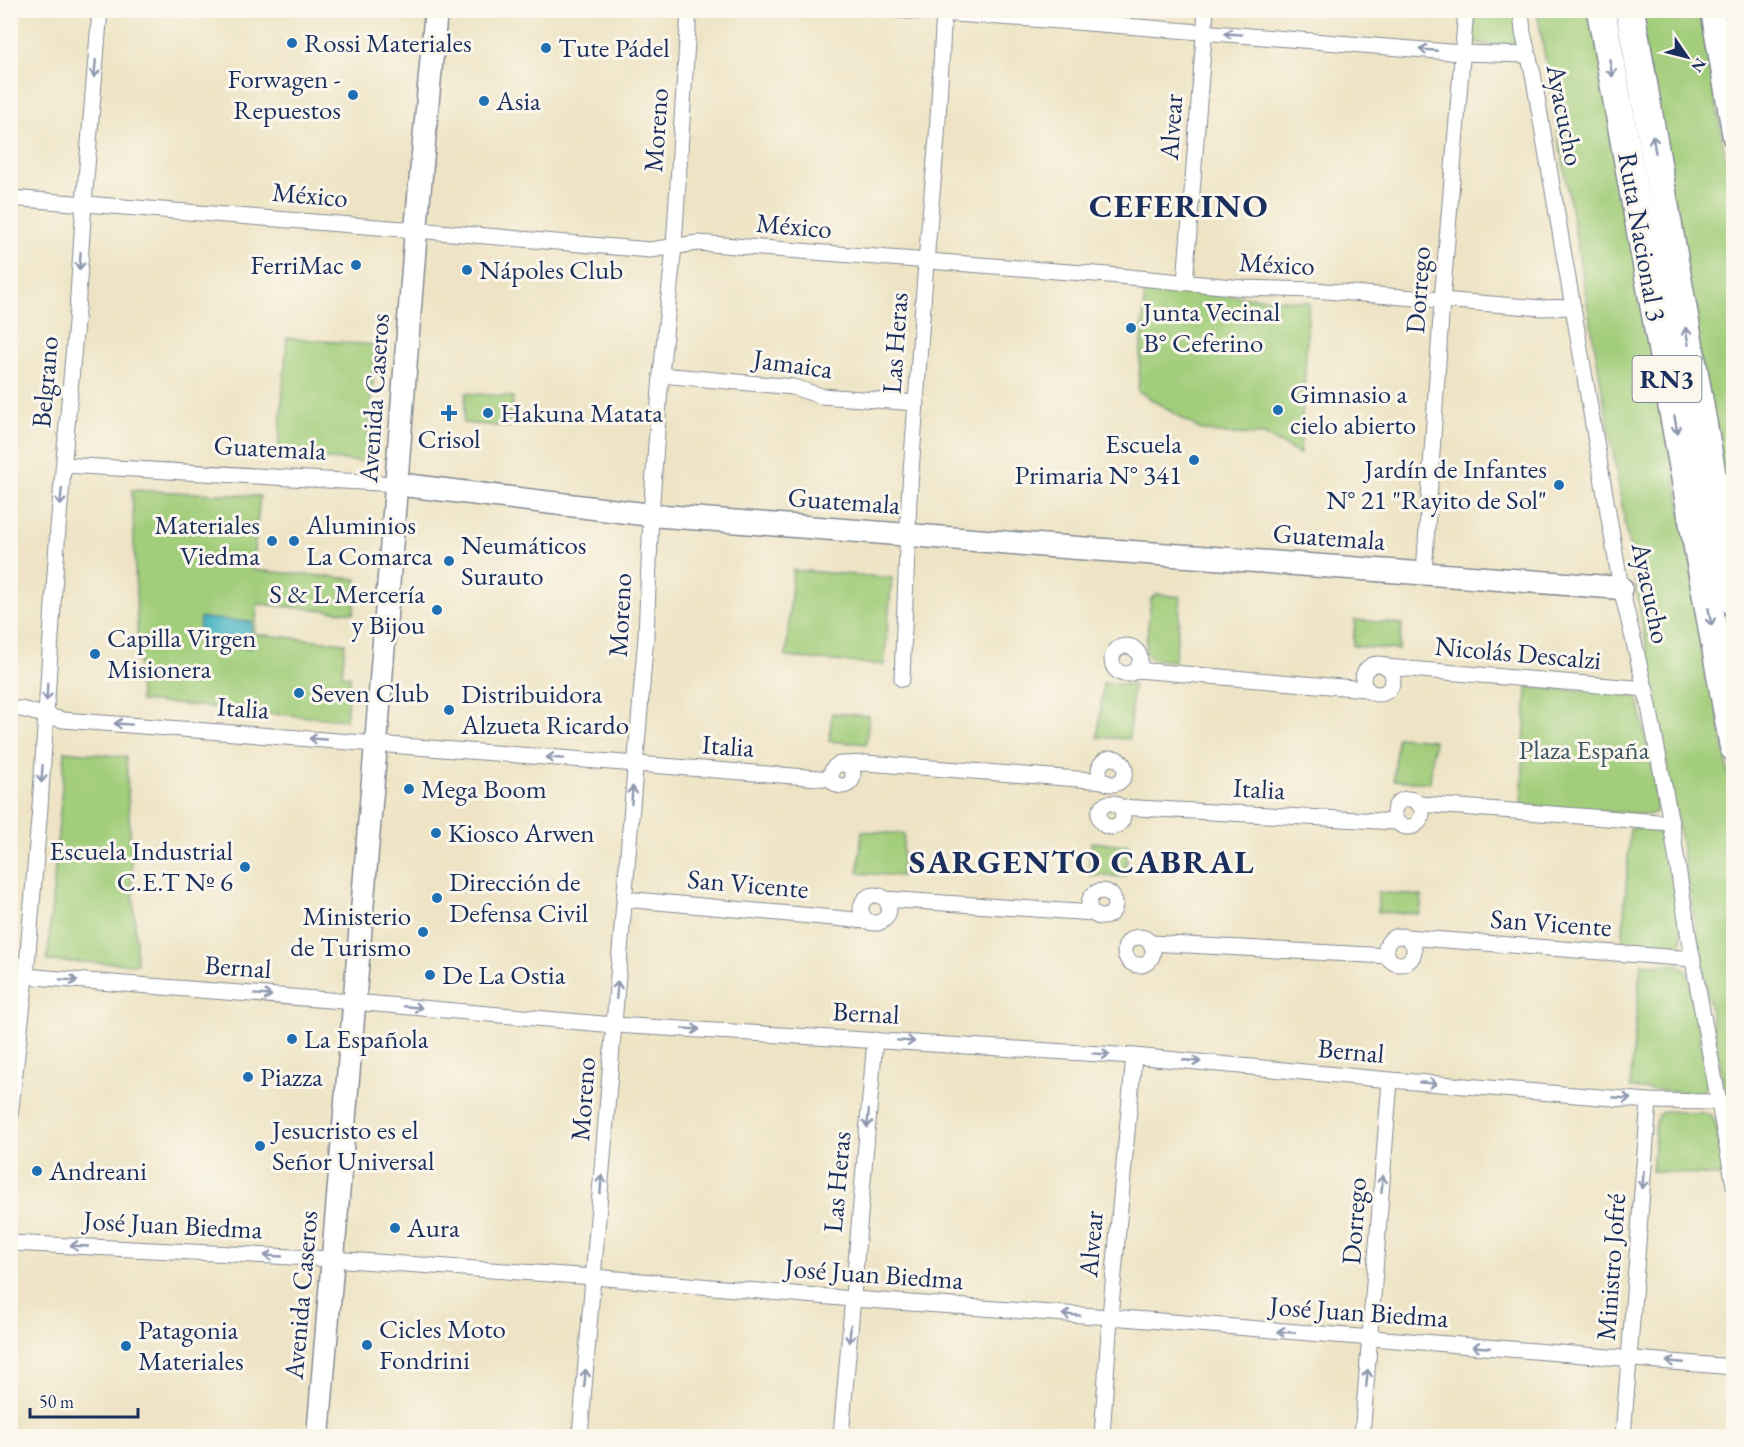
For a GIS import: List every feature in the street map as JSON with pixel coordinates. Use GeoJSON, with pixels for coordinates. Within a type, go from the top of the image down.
{"type":"FeatureCollection","features":[{"type":"Feature","properties":{"kind":"highway","name":"Ruta Nacional 3"},"geometry":{"type":"LineString","coordinates":[[1601,10],[1734,747]]}},
{"type":"Feature","properties":{"kind":"highway","name":"Ruta Nacional 3"},"geometry":{"type":"LineString","coordinates":[[1630,10],[1734,601]]}},
{"type":"Feature","properties":{"kind":"main road","name":"Avenida Caseros"},"geometry":{"type":"LineString","coordinates":[[318,1437],[416,230],[436,10]]}},
{"type":"Feature","properties":{"kind":"main road"},"geometry":{"type":"LineString","coordinates":[[1712,10],[1733,132]]}},
{"type":"Feature","properties":{"kind":"main road","name":"Guatemala"},"geometry":{"type":"LineString","coordinates":[[396,484],[651,514],[1621,588]]}},
{"type":"Feature","properties":{"kind":"street","name":"Belgrano"},"geometry":{"type":"LineString","coordinates":[[10,1116],[18,976],[46,716],[100,10]]}},
{"type":"Feature","properties":{"kind":"street","name":"Moreno"},"geometry":{"type":"LineString","coordinates":[[580,1437],[646,636],[651,514],[661,375],[674,246],[689,10]]}},
{"type":"Feature","properties":{"kind":"street"},"geometry":{"type":"LineString","coordinates":[[895,10],[1462,53],[1528,55]]}},
{"type":"Feature","properties":{"kind":"street","name":"Alvear"},"geometry":{"type":"LineString","coordinates":[[1185,283],[1206,10]]}},
{"type":"Feature","properties":{"kind":"street","name":"Dorrego"},"geometry":{"type":"LineString","coordinates":[[1424,573],[1442,301],[1466,10]]}},
{"type":"Feature","properties":{"kind":"street","name":"Ayacucho"},"geometry":{"type":"LineString","coordinates":[[1521,10],[1621,588],[1646,689],[1734,1185]]}},
{"type":"Feature","properties":{"kind":"street","name":"Las Heras"},"geometry":{"type":"LineString","coordinates":[[902,679],[907,534],[937,137],[944,12]]}},
{"type":"Feature","properties":{"kind":"street","name":"México"},"geometry":{"type":"LineString","coordinates":[[10,198],[650,250],[698,243],[1243,288],[1313,290],[1542,308],[1573,307]]}},
{"type":"Feature","properties":{"kind":"street","name":"Jamaica"},"geometry":{"type":"LineString","coordinates":[[661,375],[793,387],[822,396],[917,403]]}},
{"type":"Feature","properties":{"kind":"street","name":"Guatemala"},"geometry":{"type":"LineString","coordinates":[[64,465],[396,484]]}},
{"type":"Feature","properties":{"kind":"street","name":"Nicolás Descalzi"},"geometry":{"type":"LineString","coordinates":[[1366,689],[1363,677],[1368,668],[1377,664],[1386,667],[1646,689]]}},
{"type":"Feature","properties":{"kind":"street"},"geometry":{"type":"LineString","coordinates":[[1136,670],[1366,689],[1376,694],[1385,692],[1392,685],[1392,675],[1386,667]]}},
{"type":"Feature","properties":{"kind":"street","name":"Italia"},"geometry":{"type":"LineString","coordinates":[[10,709],[63,720],[832,779],[842,786],[850,783],[854,774],[851,767],[845,764],[866,763],[1104,781]]}},
{"type":"Feature","properties":{"kind":"street","name":"Italia"},"geometry":{"type":"LineString","coordinates":[[1119,807],[1397,822],[1407,827],[1419,822],[1423,813],[1420,804],[1671,823]]}},
{"type":"Feature","properties":{"kind":"street","name":"San Vicente"},"geometry":{"type":"LineString","coordinates":[[624,899],[867,921],[861,909],[864,901],[871,895],[885,899],[1094,913]]}},
{"type":"Feature","properties":{"kind":"street"},"geometry":{"type":"LineString","coordinates":[[1399,936],[1406,937],[1413,945],[1411,958],[1407,961],[1394,962],[1388,956],[1386,947],[1391,939],[1399,936]]}},
{"type":"Feature","properties":{"kind":"street","name":"San Vicente"},"geometry":{"type":"LineString","coordinates":[[1406,937],[1693,959]]}},
{"type":"Feature","properties":{"kind":"street"},"geometry":{"type":"LineString","coordinates":[[1150,943],[1388,956]]}},
{"type":"Feature","properties":{"kind":"street","name":"Bernal"},"geometry":{"type":"LineString","coordinates":[[18,976],[614,1025],[1134,1056],[1649,1101],[1718,1102]]}},
{"type":"Feature","properties":{"kind":"street","name":"Las Heras"},"geometry":{"type":"LineString","coordinates":[[841,1437],[875,1040]]}},
{"type":"Feature","properties":{"kind":"street","name":"Alvear"},"geometry":{"type":"LineString","coordinates":[[1101,1437],[1134,1056]]}},
{"type":"Feature","properties":{"kind":"street","name":"Dorrego"},"geometry":{"type":"LineString","coordinates":[[1362,1437],[1390,1080]]}},
{"type":"Feature","properties":{"kind":"street","name":"Ministro Jofré"},"geometry":{"type":"LineString","coordinates":[[1623,1437],[1649,1101]]}},
{"type":"Feature","properties":{"kind":"street","name":"José Juan Biedma"},"geometry":{"type":"LineString","coordinates":[[10,1243],[332,1259],[594,1277],[1734,1367]]}},
{"type":"Feature","properties":{"kind":"green space"},"geometry":{"type":"Polygon","coordinates":[[[1474,11],[1514,11],[1518,33],[1515,42],[1494,46],[1473,41],[1474,11]]]}},
{"type":"Feature","properties":{"kind":"green space"},"geometry":{"type":"Polygon","coordinates":[[[1537,11],[1592,11],[1733,799],[1733,1139],[1648,656],[1537,11]]]}},
{"type":"Feature","properties":{"kind":"green space"},"geometry":{"type":"Polygon","coordinates":[[[1639,11],[1700,11],[1733,200],[1733,551],[1639,11]]]}},
{"type":"Feature","properties":{"kind":"green space"},"geometry":{"type":"Polygon","coordinates":[[[1145,289],[1309,302],[1300,454],[1264,435],[1225,434],[1201,430],[1138,391],[1145,289]]]}},
{"type":"Feature","properties":{"kind":"green space"},"geometry":{"type":"Polygon","coordinates":[[[287,338],[376,345],[366,462],[278,455],[287,338]]]}},
{"type":"Feature","properties":{"kind":"green space","name":"Hakuna Matata"},"geometry":{"type":"Polygon","coordinates":[[[466,393],[513,397],[510,427],[463,423],[466,393]]]}},
{"type":"Feature","properties":{"kind":"green space"},"geometry":{"type":"Polygon","coordinates":[[[132,490],[260,496],[252,570],[357,579],[354,613],[258,604],[254,634],[345,643],[342,675],[350,676],[346,720],[140,701],[132,490]]]}},
{"type":"Feature","properties":{"kind":"green space"},"geometry":{"type":"Polygon","coordinates":[[[793,570],[892,578],[884,665],[786,657],[793,570]]]}},
{"type":"Feature","properties":{"kind":"green space"},"geometry":{"type":"Polygon","coordinates":[[[1157,594],[1181,597],[1175,661],[1152,659],[1145,652],[1151,599],[1157,594]]]}},
{"type":"Feature","properties":{"kind":"green space"},"geometry":{"type":"Polygon","coordinates":[[[1355,620],[1402,624],[1399,650],[1353,646],[1355,620]]]}},
{"type":"Feature","properties":{"kind":"green space"},"geometry":{"type":"Polygon","coordinates":[[[1103,683],[1133,685],[1129,739],[1098,737],[1103,683]]]}},
{"type":"Feature","properties":{"kind":"green space","name":"Plaza España"},"geometry":{"type":"Polygon","coordinates":[[[1527,687],[1630,694],[1638,698],[1658,803],[1656,812],[1649,815],[1521,805],[1527,687]]]}},
{"type":"Feature","properties":{"kind":"green space"},"geometry":{"type":"Polygon","coordinates":[[[832,713],[869,716],[866,744],[829,741],[832,713]]]}},
{"type":"Feature","properties":{"kind":"green space"},"geometry":{"type":"Polygon","coordinates":[[[1397,737],[1434,740],[1430,783],[1394,780],[1397,737]]]}},
{"type":"Feature","properties":{"kind":"green space"},"geometry":{"type":"Polygon","coordinates":[[[65,751],[126,757],[137,964],[47,961],[65,751]]]}},
{"type":"Feature","properties":{"kind":"green space"},"geometry":{"type":"Polygon","coordinates":[[[1630,828],[1655,831],[1665,840],[1682,939],[1679,947],[1674,950],[1622,946],[1630,828]]]}},
{"type":"Feature","properties":{"kind":"green space"},"geometry":{"type":"Polygon","coordinates":[[[862,831],[904,834],[901,876],[858,873],[862,831]]]}},
{"type":"Feature","properties":{"kind":"green space"},"geometry":{"type":"Polygon","coordinates":[[[1091,842],[1129,845],[1125,877],[1089,875],[1091,842]]]}},
{"type":"Feature","properties":{"kind":"green space"},"geometry":{"type":"Polygon","coordinates":[[[1378,892],[1422,896],[1420,914],[1378,912],[1378,892]]]}},
{"type":"Feature","properties":{"kind":"green space"},"geometry":{"type":"Polygon","coordinates":[[[1641,963],[1679,965],[1686,970],[1708,1081],[1705,1090],[1697,1093],[1630,1088],[1641,963]]]}},
{"type":"Feature","properties":{"kind":"green space"},"geometry":{"type":"Polygon","coordinates":[[[1666,1111],[1711,1115],[1715,1121],[1725,1177],[1652,1171],[1656,1121],[1659,1114],[1666,1111]]]}},
{"type":"Feature","properties":{"kind":"water"},"geometry":{"type":"Polygon","coordinates":[[[200,618],[252,622],[250,648],[198,644],[200,618]]]}},
{"type":"Feature","properties":{"kind":"place","name":"Rossi Materiales"},"geometry":{"type":"Point","coordinates":[292,43]}},
{"type":"Feature","properties":{"kind":"place","name":"Tute Pádel"},"geometry":{"type":"Point","coordinates":[546,48]}},
{"type":"Feature","properties":{"kind":"place","name":"Forwagen - Repuestos"},"geometry":{"type":"Point","coordinates":[353,95]}},
{"type":"Feature","properties":{"kind":"place","name":"Asia"},"geometry":{"type":"Point","coordinates":[484,101]}},
{"type":"Feature","properties":{"kind":"place","name":"FerriMac"},"geometry":{"type":"Point","coordinates":[356,265]}},
{"type":"Feature","properties":{"kind":"place","name":"Nápoles Club"},"geometry":{"type":"Point","coordinates":[467,270]}},
{"type":"Feature","properties":{"kind":"place","name":"Junta Vecinal B° Ceferino"},"geometry":{"type":"Point","coordinates":[1131,328]}},
{"type":"Feature","properties":{"kind":"place","name":"Gimnasio a cielo abierto"},"geometry":{"type":"Point","coordinates":[1278,410]}},
{"type":"Feature","properties":{"kind":"place","name":"Crisol"},"geometry":{"type":"Point","coordinates":[449,413]}},
{"type":"Feature","properties":{"kind":"place","name":"Hakuna Matata"},"geometry":{"type":"Point","coordinates":[488,413]}},
{"type":"Feature","properties":{"kind":"place","name":"Escuela Primaria N° 341"},"geometry":{"type":"Point","coordinates":[1194,460]}},
{"type":"Feature","properties":{"kind":"place","name":"Jardín de Infantes N° 21 \"Rayito de Sol\""},"geometry":{"type":"Point","coordinates":[1559,485]}},
{"type":"Feature","properties":{"kind":"place","name":"Materiales Viedma"},"geometry":{"type":"Point","coordinates":[272,541]}},
{"type":"Feature","properties":{"kind":"place","name":"Aluminios La Comarca"},"geometry":{"type":"Point","coordinates":[294,541]}},
{"type":"Feature","properties":{"kind":"place","name":"Neumáticos Surauto"},"geometry":{"type":"Point","coordinates":[449,561]}},
{"type":"Feature","properties":{"kind":"place","name":"S & L Mercería y Bijou"},"geometry":{"type":"Point","coordinates":[437,610]}},
{"type":"Feature","properties":{"kind":"place","name":"Capilla Virgen Misionera"},"geometry":{"type":"Point","coordinates":[95,654]}},
{"type":"Feature","properties":{"kind":"place","name":"Seven Club"},"geometry":{"type":"Point","coordinates":[299,693]}},
{"type":"Feature","properties":{"kind":"place","name":"Distribuidora Alzueta Ricardo"},"geometry":{"type":"Point","coordinates":[449,710]}},
{"type":"Feature","properties":{"kind":"place","name":"Mega Boom"},"geometry":{"type":"Point","coordinates":[409,789]}},
{"type":"Feature","properties":{"kind":"place","name":"Kiosco Arwen"},"geometry":{"type":"Point","coordinates":[436,833]}},
{"type":"Feature","properties":{"kind":"place","name":"Escuela Industrial C.E.T Nº 6"},"geometry":{"type":"Point","coordinates":[245,867]}},
{"type":"Feature","properties":{"kind":"place","name":"Dirección de Defensa Civil"},"geometry":{"type":"Point","coordinates":[437,898]}},
{"type":"Feature","properties":{"kind":"place","name":"Ministerio de Turismo"},"geometry":{"type":"Point","coordinates":[423,932]}},
{"type":"Feature","properties":{"kind":"place","name":"De La Ostia"},"geometry":{"type":"Point","coordinates":[430,975]}},
{"type":"Feature","properties":{"kind":"place","name":"La Española"},"geometry":{"type":"Point","coordinates":[292,1039]}},
{"type":"Feature","properties":{"kind":"place","name":"Piazza"},"geometry":{"type":"Point","coordinates":[248,1077]}},
{"type":"Feature","properties":{"kind":"place","name":"Jesucristo es el Señor Universal"},"geometry":{"type":"Point","coordinates":[260,1146]}},
{"type":"Feature","properties":{"kind":"place","name":"Andreani"},"geometry":{"type":"Point","coordinates":[37,1171]}},
{"type":"Feature","properties":{"kind":"place","name":"Aura"},"geometry":{"type":"Point","coordinates":[395,1228]}},
{"type":"Feature","properties":{"kind":"place","name":"Cicles Moto Fondrini"},"geometry":{"type":"Point","coordinates":[367,1345]}},
{"type":"Feature","properties":{"kind":"place","name":"Patagonia Materiales"},"geometry":{"type":"Point","coordinates":[126,1346]}},
{"type":"Feature","properties":{"kind":"district","name":"CEFERINO"},"geometry":{"type":"Point","coordinates":[1179,205]}},
{"type":"Feature","properties":{"kind":"district","name":"SARGENTO CABRAL"},"geometry":{"type":"Point","coordinates":[1082,861]}}]}
